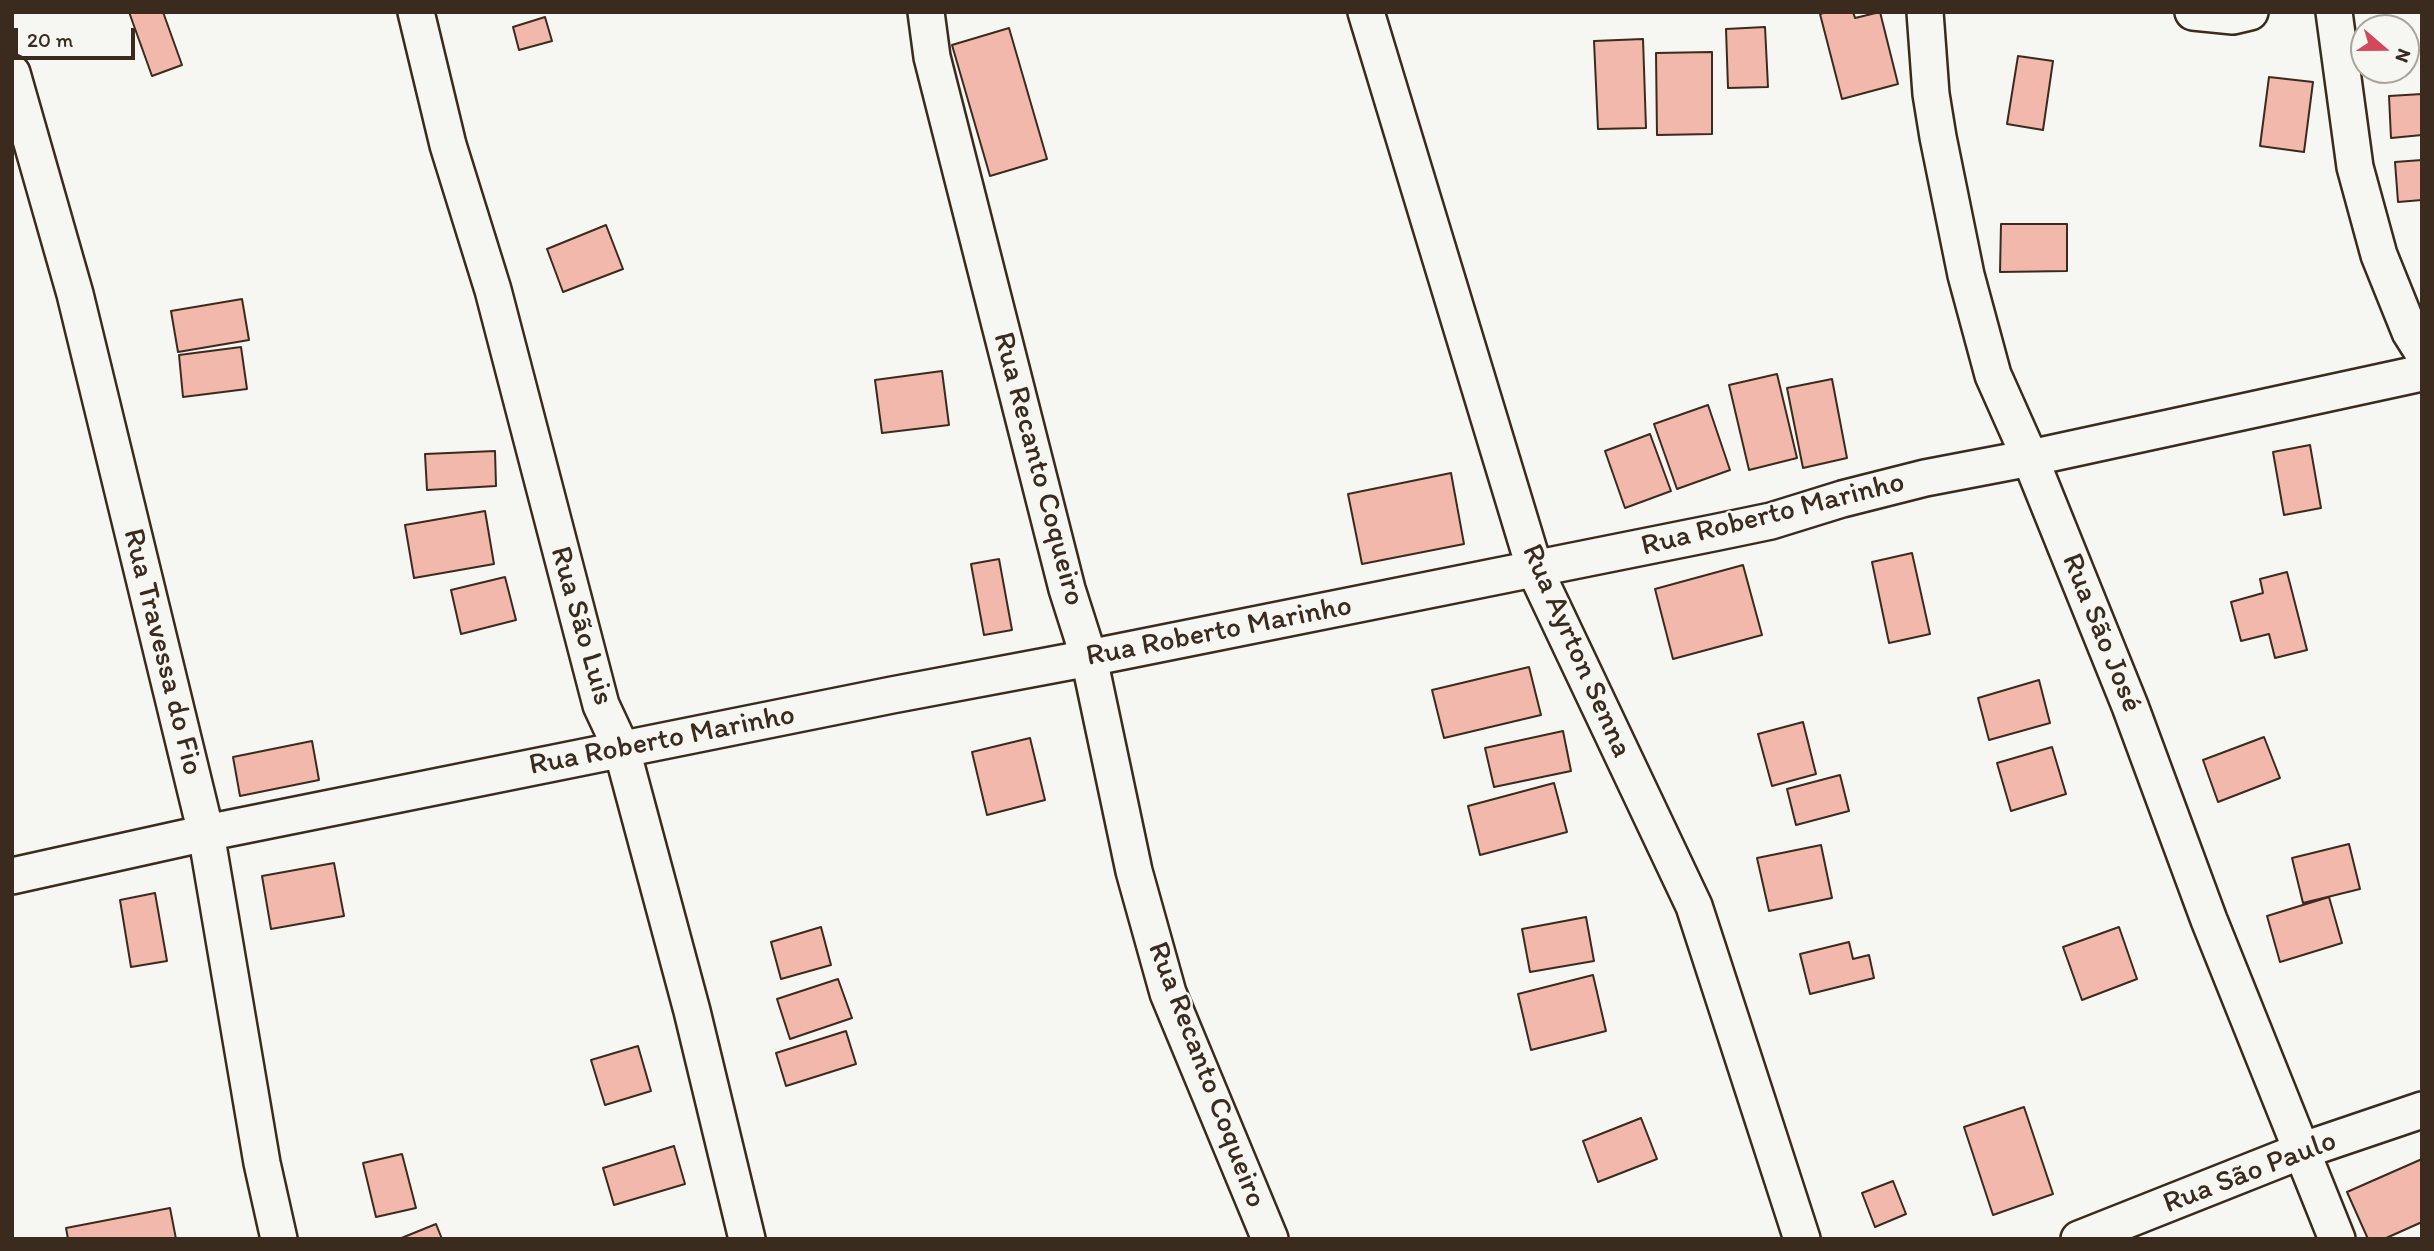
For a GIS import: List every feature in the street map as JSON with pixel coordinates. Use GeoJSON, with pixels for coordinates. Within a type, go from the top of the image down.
{"type":"FeatureCollection","features":[{"type":"Feature","properties":{"kind":"street","name":"Rua São Luis"},"geometry":{"type":"LineString","coordinates":[[416,12],[448,145],[493,290],[601,705],[622,750],[692,1011],[747,1239]]}},
{"type":"Feature","properties":{"kind":"street","name":"Rua Recanto Coqueiro"},"geometry":{"type":"LineString","coordinates":[[926,12],[932,57],[1067,589],[1089,658],[1133,871],[1168,993],[1270,1239]]}},
{"type":"Feature","properties":{"kind":"street","name":"Rua Ayrton Senna"},"geometry":{"type":"LineString","coordinates":[[1366,12],[1535,570],[1694,906],[1802,1239]]}},
{"type":"Feature","properties":{"kind":"street","name":"Rua São José"},"geometry":{"type":"LineString","coordinates":[[1925,12],[1931,94],[1938,137],[1975,316],[1993,375],[2030,458],[2130,706],[2209,920],[2337,1239]]}},
{"type":"Feature","properties":{"kind":"street"},"geometry":{"type":"LineString","coordinates":[[2193,12],[2232,16],[2250,12]]}},
{"type":"Feature","properties":{"kind":"street"},"geometry":{"type":"LineString","coordinates":[[2334,12],[2356,167],[2379,255],[2410,332],[2422,351]]}},
{"type":"Feature","properties":{"kind":"street","name":"Rua Travessa do Fio"},"geometry":{"type":"LineString","coordinates":[[12,73],[75,294],[206,833],[262,1163],[279,1239]]}},
{"type":"Feature","properties":{"kind":"street","name":"Rua Roberto Marinho"},"geometry":{"type":"LineString","coordinates":[[12,876],[206,833],[878,697],[1089,658],[1757,524],[1925,478],[2030,458],[2422,373]]}},
{"type":"Feature","properties":{"kind":"street","name":"Rua São Paulo"},"geometry":{"type":"LineString","coordinates":[[2079,1239],[2301,1151],[2422,1110]]}},
{"type":"Feature","properties":{"kind":"building"},"geometry":{"type":"Polygon","coordinates":[[[129,12],[163,12],[182,65],[152,76],[129,12]]]}},
{"type":"Feature","properties":{"kind":"building"},"geometry":{"type":"Polygon","coordinates":[[[1853,12],[1855,18],[1880,12],[1898,84],[1842,99],[1820,14],[1853,12]]]}},
{"type":"Feature","properties":{"kind":"building"},"geometry":{"type":"Polygon","coordinates":[[[545,17],[552,41],[519,50],[513,27],[545,17]]]}},
{"type":"Feature","properties":{"kind":"building"},"geometry":{"type":"Polygon","coordinates":[[[1765,27],[1768,87],[1728,88],[1726,29],[1765,27]]]}},
{"type":"Feature","properties":{"kind":"building"},"geometry":{"type":"Polygon","coordinates":[[[1009,28],[1047,159],[990,176],[952,45],[1009,28]]]}},
{"type":"Feature","properties":{"kind":"building"},"geometry":{"type":"Polygon","coordinates":[[[1643,39],[1646,128],[1598,129],[1594,41],[1643,39]]]}},
{"type":"Feature","properties":{"kind":"building"},"geometry":{"type":"Polygon","coordinates":[[[1712,52],[1712,134],[1657,135],[1656,53],[1712,52]]]}},
{"type":"Feature","properties":{"kind":"building"},"geometry":{"type":"Polygon","coordinates":[[[2018,56],[2053,61],[2043,130],[2007,124],[2018,56]]]}},
{"type":"Feature","properties":{"kind":"building"},"geometry":{"type":"Polygon","coordinates":[[[2269,77],[2313,82],[2304,152],[2260,146],[2269,77]]]}},
{"type":"Feature","properties":{"kind":"building"},"geometry":{"type":"Polygon","coordinates":[[[2422,94],[2422,135],[2391,138],[2389,96],[2422,94]]]}},
{"type":"Feature","properties":{"kind":"building"},"geometry":{"type":"Polygon","coordinates":[[[2422,160],[2422,200],[2398,202],[2395,162],[2422,160]]]}},
{"type":"Feature","properties":{"kind":"building"},"geometry":{"type":"Polygon","coordinates":[[[2001,224],[2067,224],[2067,271],[2000,272],[2001,224]]]}},
{"type":"Feature","properties":{"kind":"building"},"geometry":{"type":"Polygon","coordinates":[[[606,225],[623,269],[563,292],[547,249],[606,225]]]}},
{"type":"Feature","properties":{"kind":"building"},"geometry":{"type":"Polygon","coordinates":[[[242,299],[249,340],[178,352],[171,311],[242,299]]]}},
{"type":"Feature","properties":{"kind":"building"},"geometry":{"type":"Polygon","coordinates":[[[241,347],[247,389],[183,397],[179,355],[241,347]]]}},
{"type":"Feature","properties":{"kind":"building"},"geometry":{"type":"Polygon","coordinates":[[[942,371],[949,425],[882,433],[875,380],[942,371]]]}},
{"type":"Feature","properties":{"kind":"building"},"geometry":{"type":"Polygon","coordinates":[[[1777,374],[1797,458],[1749,470],[1729,385],[1777,374]]]}},
{"type":"Feature","properties":{"kind":"building"},"geometry":{"type":"Polygon","coordinates":[[[1832,379],[1847,458],[1803,468],[1787,388],[1832,379]]]}},
{"type":"Feature","properties":{"kind":"building"},"geometry":{"type":"Polygon","coordinates":[[[1708,405],[1730,470],[1677,489],[1654,424],[1708,405]]]}},
{"type":"Feature","properties":{"kind":"building"},"geometry":{"type":"Polygon","coordinates":[[[1650,434],[1671,491],[1625,508],[1605,451],[1650,434]]]}},
{"type":"Feature","properties":{"kind":"building"},"geometry":{"type":"Polygon","coordinates":[[[2310,445],[2321,508],[2284,515],[2273,452],[2310,445]]]}},
{"type":"Feature","properties":{"kind":"building"},"geometry":{"type":"Polygon","coordinates":[[[495,451],[496,486],[427,490],[425,454],[495,451]]]}},
{"type":"Feature","properties":{"kind":"building"},"geometry":{"type":"Polygon","coordinates":[[[1451,473],[1464,544],[1362,564],[1348,494],[1451,473]]]}},
{"type":"Feature","properties":{"kind":"building"},"geometry":{"type":"Polygon","coordinates":[[[485,511],[494,564],[414,578],[405,525],[485,511]]]}},
{"type":"Feature","properties":{"kind":"building"},"geometry":{"type":"Polygon","coordinates":[[[1912,553],[1930,634],[1889,643],[1872,562],[1912,553]]]}},
{"type":"Feature","properties":{"kind":"building"},"geometry":{"type":"Polygon","coordinates":[[[999,559],[1012,630],[984,635],[971,564],[999,559]]]}},
{"type":"Feature","properties":{"kind":"building"},"geometry":{"type":"Polygon","coordinates":[[[1743,565],[1762,635],[1673,659],[1655,589],[1743,565]]]}},
{"type":"Feature","properties":{"kind":"building"},"geometry":{"type":"Polygon","coordinates":[[[2287,572],[2307,650],[2275,658],[2269,634],[2241,641],[2231,602],[2263,593],[2260,579],[2287,572]]]}},
{"type":"Feature","properties":{"kind":"building"},"geometry":{"type":"Polygon","coordinates":[[[505,577],[516,620],[461,634],[451,590],[505,577]]]}},
{"type":"Feature","properties":{"kind":"building"},"geometry":{"type":"Polygon","coordinates":[[[1529,667],[1541,715],[1444,738],[1432,690],[1529,667]]]}},
{"type":"Feature","properties":{"kind":"building"},"geometry":{"type":"Polygon","coordinates":[[[2039,680],[2050,723],[1989,740],[1978,698],[2039,680]]]}},
{"type":"Feature","properties":{"kind":"building"},"geometry":{"type":"Polygon","coordinates":[[[1803,722],[1816,774],[1772,786],[1758,734],[1803,722]]]}},
{"type":"Feature","properties":{"kind":"building"},"geometry":{"type":"Polygon","coordinates":[[[1563,731],[1571,771],[1494,787],[1485,748],[1563,731]]]}},
{"type":"Feature","properties":{"kind":"building"},"geometry":{"type":"Polygon","coordinates":[[[2264,737],[2280,778],[2218,802],[2203,760],[2264,737]]]}},
{"type":"Feature","properties":{"kind":"building"},"geometry":{"type":"Polygon","coordinates":[[[1030,738],[1045,800],[987,815],[972,752],[1030,738]]]}},
{"type":"Feature","properties":{"kind":"building"},"geometry":{"type":"Polygon","coordinates":[[[312,741],[319,780],[240,796],[233,757],[312,741]]]}},
{"type":"Feature","properties":{"kind":"building"},"geometry":{"type":"Polygon","coordinates":[[[2052,747],[2066,794],[2011,811],[1997,763],[2052,747]]]}},
{"type":"Feature","properties":{"kind":"building"},"geometry":{"type":"Polygon","coordinates":[[[1840,775],[1849,811],[1796,825],[1787,789],[1840,775]]]}},
{"type":"Feature","properties":{"kind":"building"},"geometry":{"type":"Polygon","coordinates":[[[1554,783],[1567,832],[1480,855],[1468,806],[1554,783]]]}},
{"type":"Feature","properties":{"kind":"building"},"geometry":{"type":"Polygon","coordinates":[[[2349,844],[2360,889],[2303,903],[2292,858],[2349,844]]]}},
{"type":"Feature","properties":{"kind":"building"},"geometry":{"type":"Polygon","coordinates":[[[1821,845],[1832,898],[1769,911],[1757,858],[1821,845]]]}},
{"type":"Feature","properties":{"kind":"building"},"geometry":{"type":"Polygon","coordinates":[[[334,863],[344,916],[271,929],[262,876],[334,863]]]}},
{"type":"Feature","properties":{"kind":"building"},"geometry":{"type":"Polygon","coordinates":[[[155,893],[167,961],[131,967],[120,900],[155,893]]]}},
{"type":"Feature","properties":{"kind":"building"},"geometry":{"type":"Polygon","coordinates":[[[2329,897],[2342,943],[2280,962],[2267,916],[2329,897]]]}},
{"type":"Feature","properties":{"kind":"building"},"geometry":{"type":"Polygon","coordinates":[[[1586,917],[1594,961],[1530,972],[1522,929],[1586,917]]]}},
{"type":"Feature","properties":{"kind":"building"},"geometry":{"type":"Polygon","coordinates":[[[821,927],[831,965],[781,979],[771,942],[821,927]]]}},
{"type":"Feature","properties":{"kind":"building"},"geometry":{"type":"Polygon","coordinates":[[[2119,927],[2137,979],[2082,1000],[2063,947],[2119,927]]]}},
{"type":"Feature","properties":{"kind":"building"},"geometry":{"type":"Polygon","coordinates":[[[1849,942],[1853,959],[1869,955],[1874,978],[1810,994],[1800,954],[1849,942]]]}},
{"type":"Feature","properties":{"kind":"building"},"geometry":{"type":"Polygon","coordinates":[[[1593,975],[1606,1031],[1531,1050],[1518,994],[1593,975]]]}},
{"type":"Feature","properties":{"kind":"building"},"geometry":{"type":"Polygon","coordinates":[[[838,979],[852,1018],[790,1039],[777,999],[838,979]]]}},
{"type":"Feature","properties":{"kind":"building"},"geometry":{"type":"Polygon","coordinates":[[[846,1031],[856,1064],[786,1086],[776,1053],[846,1031]]]}},
{"type":"Feature","properties":{"kind":"building"},"geometry":{"type":"Polygon","coordinates":[[[638,1046],[651,1091],[605,1105],[591,1060],[638,1046]]]}},
{"type":"Feature","properties":{"kind":"building"},"geometry":{"type":"Polygon","coordinates":[[[2024,1107],[2053,1194],[1993,1215],[1964,1127],[2024,1107]]]}},
{"type":"Feature","properties":{"kind":"building"},"geometry":{"type":"Polygon","coordinates":[[[1641,1118],[1657,1159],[1598,1182],[1583,1141],[1641,1118]]]}},
{"type":"Feature","properties":{"kind":"building"},"geometry":{"type":"Polygon","coordinates":[[[674,1146],[685,1184],[614,1205],[603,1168],[674,1146]]]}},
{"type":"Feature","properties":{"kind":"building"},"geometry":{"type":"Polygon","coordinates":[[[402,1154],[416,1208],[376,1217],[363,1163],[402,1154]]]}},
{"type":"Feature","properties":{"kind":"building"},"geometry":{"type":"Polygon","coordinates":[[[2422,1159],[2422,1222],[2384,1239],[2368,1239],[2347,1192],[2422,1159]]]}},
{"type":"Feature","properties":{"kind":"building"},"geometry":{"type":"Polygon","coordinates":[[[1893,1181],[1906,1214],[1875,1227],[1862,1193],[1893,1181]]]}},
{"type":"Feature","properties":{"kind":"building"},"geometry":{"type":"Polygon","coordinates":[[[170,1208],[176,1239],[68,1239],[66,1228],[170,1208]]]}},
{"type":"Feature","properties":{"kind":"building"},"geometry":{"type":"Polygon","coordinates":[[[436,1224],[442,1239],[399,1239],[436,1224]]]}}]}
